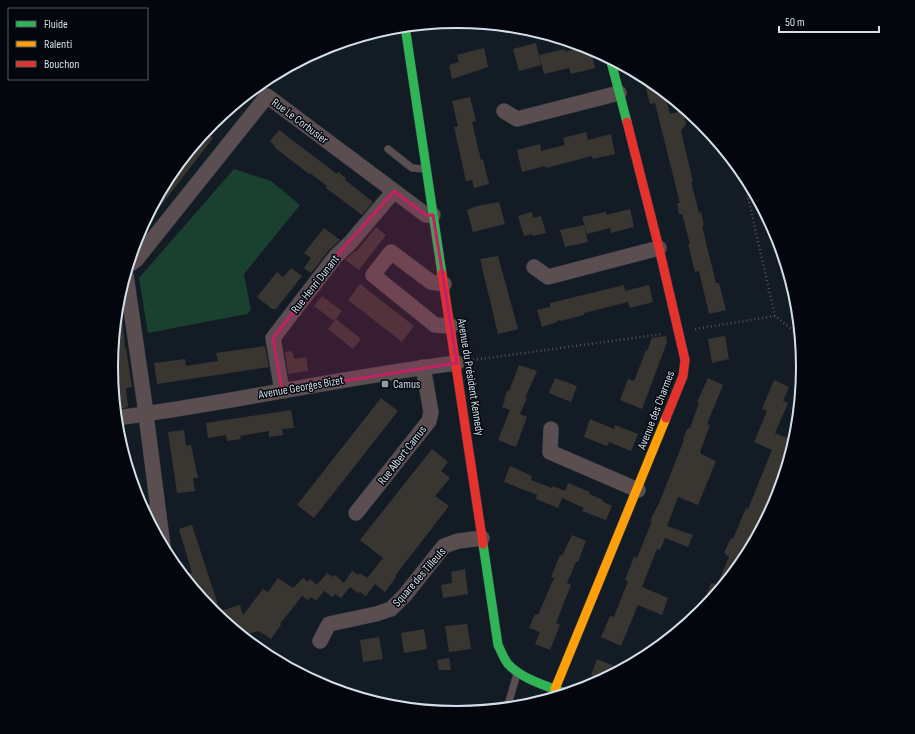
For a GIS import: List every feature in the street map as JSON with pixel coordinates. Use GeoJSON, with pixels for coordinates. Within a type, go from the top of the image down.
{"type":"FeatureCollection","features":[{"type":"Feature","properties":{"kind":"street","name":"Avenue du Président Kennedy"},"geometry":{"type":"LineString","coordinates":[[406,32],[433,215],[457,362],[498,645],[508,663],[518,672],[528,679],[558,690]]}},
{"type":"Feature","properties":{"kind":"street","name":"Avenue des Charmes"},"geometry":{"type":"LineString","coordinates":[[555,689],[684,376],[685,360],[659,248],[612,65]]}},
{"type":"Feature","properties":{"kind":"street"},"geometry":{"type":"LineString","coordinates":[[504,111],[517,119],[619,93]]}},
{"type":"Feature","properties":{"kind":"street","name":"Rue Le Corbusier"},"geometry":{"type":"LineString","coordinates":[[135,261],[266,96],[426,215],[433,215]]}},
{"type":"Feature","properties":{"kind":"street","name":"Rue Henri Dunant"},"geometry":{"type":"LineString","coordinates":[[282,391],[273,338],[336,256],[350,243],[394,191]]}},
{"type":"Feature","properties":{"kind":"street"},"geometry":{"type":"LineString","coordinates":[[534,267],[548,277],[659,248]]}},
{"type":"Feature","properties":{"kind":"street"},"geometry":{"type":"LineString","coordinates":[[444,284],[431,282],[391,252],[373,275],[435,325],[451,326]]}},
{"type":"Feature","properties":{"kind":"street"},"geometry":{"type":"LineString","coordinates":[[128,288],[146,414],[152,513]]}},
{"type":"Feature","properties":{"kind":"street","name":"Avenue Georges Bizet"},"geometry":{"type":"LineString","coordinates":[[122,417],[352,378],[457,362]]}},
{"type":"Feature","properties":{"kind":"street","name":"Rue Albert Camus"},"geometry":{"type":"LineString","coordinates":[[356,513],[429,421],[431,412],[424,367]]}},
{"type":"Feature","properties":{"kind":"street"},"geometry":{"type":"LineString","coordinates":[[551,429],[550,452],[638,490]]}},
{"type":"Feature","properties":{"kind":"street","name":"Square des Tilleuls"},"geometry":{"type":"LineString","coordinates":[[320,641],[329,624],[376,614],[391,609],[405,596],[444,546],[458,541],[482,538]]}},
{"type":"Feature","properties":{"kind":"lane"},"geometry":{"type":"LineString","coordinates":[[388,149],[412,168],[427,170]]}},
{"type":"Feature","properties":{"kind":"lane"},"geometry":{"type":"LineString","coordinates":[[509,702],[518,672]]}},
{"type":"Feature","properties":{"kind":"path"},"geometry":{"type":"LineString","coordinates":[[746,191],[774,316],[795,332]]}},
{"type":"Feature","properties":{"kind":"path"},"geometry":{"type":"LineString","coordinates":[[457,362],[678,332],[774,316]]}},
{"type":"Feature","properties":{"kind":"highlighted area"},"geometry":{"type":"Polygon","coordinates":[[[394,191],[426,215],[433,215],[457,363],[282,391],[273,338],[336,256],[394,191]]]}},
{"type":"Feature","properties":{"kind":"green space"},"geometry":{"type":"Polygon","coordinates":[[[234,169],[271,181],[300,205],[244,274],[251,310],[247,314],[148,333],[139,278],[234,169]]]}},
{"type":"Feature","properties":{"kind":"building"},"geometry":{"type":"Polygon","coordinates":[[[536,43],[541,65],[519,71],[513,49],[536,43]]]}},
{"type":"Feature","properties":{"kind":"building"},"geometry":{"type":"Polygon","coordinates":[[[484,48],[488,67],[452,79],[449,65],[459,62],[457,55],[484,48]]]}},
{"type":"Feature","properties":{"kind":"building"},"geometry":{"type":"Polygon","coordinates":[[[565,49],[565,52],[575,49],[592,56],[595,68],[571,74],[569,68],[544,74],[539,55],[565,49]]]}},
{"type":"Feature","properties":{"kind":"building"},"geometry":{"type":"Polygon","coordinates":[[[645,84],[666,100],[670,114],[680,112],[684,115],[686,124],[681,131],[693,182],[691,182],[699,213],[701,212],[704,226],[702,226],[716,283],[719,283],[726,310],[709,314],[699,271],[695,272],[688,244],[690,244],[682,214],[679,214],[677,203],[680,203],[655,103],[650,104],[645,84]]]}},
{"type":"Feature","properties":{"kind":"building"},"geometry":{"type":"Polygon","coordinates":[[[470,97],[476,121],[472,122],[481,160],[483,159],[489,184],[474,188],[472,180],[466,181],[454,127],[458,126],[452,101],[470,97]]]}},
{"type":"Feature","properties":{"kind":"building"},"geometry":{"type":"Polygon","coordinates":[[[279,130],[337,174],[338,172],[346,178],[345,180],[373,202],[362,215],[326,188],[327,186],[274,147],[275,146],[270,141],[279,130]]]}},
{"type":"Feature","properties":{"kind":"building"},"geometry":{"type":"Polygon","coordinates":[[[586,132],[588,140],[611,134],[615,154],[593,159],[592,156],[546,168],[545,166],[522,172],[517,150],[540,144],[541,151],[565,145],[563,138],[586,132]]]}},
{"type":"Feature","properties":{"kind":"building"},"geometry":{"type":"Polygon","coordinates":[[[210,135],[213,138],[159,208],[164,197],[176,179],[210,135]]]}},
{"type":"Feature","properties":{"kind":"building"},"geometry":{"type":"Polygon","coordinates":[[[499,202],[505,224],[473,232],[467,210],[477,206],[499,202]]]}},
{"type":"Feature","properties":{"kind":"building"},"geometry":{"type":"Polygon","coordinates":[[[630,209],[634,227],[611,233],[610,228],[587,234],[582,217],[606,212],[606,215],[630,209]]]}},
{"type":"Feature","properties":{"kind":"building"},"geometry":{"type":"Polygon","coordinates":[[[532,212],[533,218],[541,216],[546,233],[533,236],[532,234],[524,236],[518,216],[532,212]]]}},
{"type":"Feature","properties":{"kind":"building"},"geometry":{"type":"Polygon","coordinates":[[[584,225],[588,242],[565,247],[560,230],[584,225]]]}},
{"type":"Feature","properties":{"kind":"building"},"geometry":{"type":"Polygon","coordinates":[[[376,227],[386,235],[359,270],[345,260],[355,251],[356,252],[376,227]]]}},
{"type":"Feature","properties":{"kind":"building"},"geometry":{"type":"Polygon","coordinates":[[[324,228],[340,240],[329,250],[311,273],[304,268],[311,258],[304,253],[324,228]]]}},
{"type":"Feature","properties":{"kind":"building"},"geometry":{"type":"Polygon","coordinates":[[[498,256],[518,329],[498,334],[480,259],[498,256]]]}},
{"type":"Feature","properties":{"kind":"building"},"geometry":{"type":"Polygon","coordinates":[[[291,268],[302,276],[276,309],[272,309],[257,297],[277,272],[283,277],[291,268]]]}},
{"type":"Feature","properties":{"kind":"building"},"geometry":{"type":"Polygon","coordinates":[[[360,284],[414,326],[402,342],[348,300],[360,284]]]}},
{"type":"Feature","properties":{"kind":"building"},"geometry":{"type":"Polygon","coordinates":[[[624,285],[625,291],[649,285],[653,302],[630,308],[628,302],[584,313],[584,315],[560,321],[558,320],[557,322],[542,327],[537,310],[550,307],[550,303],[624,285]]]}},
{"type":"Feature","properties":{"kind":"building"},"geometry":{"type":"Polygon","coordinates":[[[322,296],[342,311],[334,321],[314,306],[322,296]]]}},
{"type":"Feature","properties":{"kind":"building"},"geometry":{"type":"Polygon","coordinates":[[[122,316],[125,348],[132,387],[126,388],[128,407],[121,409],[119,389],[118,367],[122,316]]]}},
{"type":"Feature","properties":{"kind":"building"},"geometry":{"type":"Polygon","coordinates":[[[336,319],[361,339],[353,349],[328,329],[336,319]]]}},
{"type":"Feature","properties":{"kind":"building"},"geometry":{"type":"Polygon","coordinates":[[[666,336],[667,342],[642,409],[620,400],[628,379],[634,381],[652,338],[666,336]]]}},
{"type":"Feature","properties":{"kind":"building"},"geometry":{"type":"Polygon","coordinates":[[[725,336],[729,359],[712,363],[708,339],[725,336]]]}},
{"type":"Feature","properties":{"kind":"building"},"geometry":{"type":"Polygon","coordinates":[[[265,346],[269,367],[157,384],[154,363],[185,359],[186,366],[218,361],[216,353],[265,346]]]}},
{"type":"Feature","properties":{"kind":"building"},"geometry":{"type":"Polygon","coordinates":[[[292,351],[294,359],[306,357],[308,371],[288,374],[285,352],[292,351]]]}},
{"type":"Feature","properties":{"kind":"building"},"geometry":{"type":"Polygon","coordinates":[[[519,365],[537,371],[525,398],[527,398],[520,414],[527,417],[516,447],[498,440],[510,410],[502,407],[507,391],[509,391],[519,365]]]}},
{"type":"Feature","properties":{"kind":"building"},"geometry":{"type":"Polygon","coordinates":[[[555,378],[577,386],[571,402],[549,393],[555,378]]]}},
{"type":"Feature","properties":{"kind":"building"},"geometry":{"type":"Polygon","coordinates":[[[708,378],[723,385],[707,424],[710,425],[700,452],[701,454],[716,461],[698,505],[678,497],[667,526],[693,535],[688,547],[665,538],[660,550],[657,549],[642,587],[668,598],[662,615],[638,605],[621,646],[601,637],[610,616],[614,617],[628,581],[625,580],[634,557],[637,558],[652,521],[650,521],[660,501],[687,429],[690,428],[699,403],[697,402],[708,378]]]}},
{"type":"Feature","properties":{"kind":"building"},"geometry":{"type":"Polygon","coordinates":[[[774,380],[789,387],[783,401],[788,403],[775,433],[789,438],[779,476],[762,517],[751,537],[717,584],[729,557],[724,553],[731,538],[733,539],[746,508],[748,509],[772,450],[754,442],[767,411],[762,409],[774,380]]]}},
{"type":"Feature","properties":{"kind":"building"},"geometry":{"type":"Polygon","coordinates":[[[381,398],[398,411],[314,518],[297,505],[381,398]]]}},
{"type":"Feature","properties":{"kind":"building"},"geometry":{"type":"Polygon","coordinates":[[[291,410],[294,428],[282,429],[283,435],[269,437],[269,431],[240,436],[241,439],[227,441],[226,435],[208,438],[206,423],[291,410]]]}},
{"type":"Feature","properties":{"kind":"building"},"geometry":{"type":"Polygon","coordinates":[[[590,419],[614,429],[615,425],[638,434],[631,451],[609,442],[607,446],[584,437],[590,419]]]}},
{"type":"Feature","properties":{"kind":"building"},"geometry":{"type":"Polygon","coordinates":[[[184,430],[186,446],[191,445],[198,478],[193,478],[195,491],[177,493],[168,432],[184,430]]]}},
{"type":"Feature","properties":{"kind":"building"},"geometry":{"type":"Polygon","coordinates":[[[432,449],[448,462],[441,471],[450,478],[435,496],[449,506],[395,576],[396,577],[385,592],[375,584],[366,596],[360,592],[358,593],[350,587],[341,598],[335,594],[332,597],[319,587],[324,591],[316,601],[311,597],[308,600],[302,596],[280,624],[281,625],[271,639],[259,631],[248,634],[222,610],[240,605],[243,615],[263,589],[268,592],[278,578],[293,588],[303,578],[308,582],[310,579],[317,585],[327,573],[333,577],[335,575],[344,583],[352,571],[358,575],[360,573],[367,578],[383,558],[360,540],[432,449]]]}},
{"type":"Feature","properties":{"kind":"building"},"geometry":{"type":"Polygon","coordinates":[[[510,466],[532,476],[531,480],[552,488],[553,486],[565,491],[568,483],[590,492],[589,494],[612,506],[606,520],[582,511],[584,508],[562,498],[558,508],[536,499],[537,495],[504,482],[510,466]]]}},
{"type":"Feature","properties":{"kind":"building"},"geometry":{"type":"Polygon","coordinates":[[[192,525],[219,608],[189,574],[192,573],[179,529],[192,525]]]}},
{"type":"Feature","properties":{"kind":"building"},"geometry":{"type":"Polygon","coordinates":[[[572,535],[586,541],[578,562],[576,562],[567,583],[571,585],[556,623],[560,625],[550,650],[535,644],[540,632],[529,628],[535,614],[538,615],[554,578],[551,577],[560,555],[562,556],[572,535]]]}},
{"type":"Feature","properties":{"kind":"building"},"geometry":{"type":"Polygon","coordinates":[[[465,569],[468,594],[443,598],[441,585],[452,583],[451,572],[465,569]]]}},
{"type":"Feature","properties":{"kind":"building"},"geometry":{"type":"Polygon","coordinates":[[[711,583],[717,585],[705,599],[711,583]]]}},
{"type":"Feature","properties":{"kind":"building"},"geometry":{"type":"Polygon","coordinates":[[[467,624],[471,649],[449,652],[445,626],[467,624]]]}},
{"type":"Feature","properties":{"kind":"building"},"geometry":{"type":"Polygon","coordinates":[[[424,629],[427,649],[404,653],[401,633],[424,629]]]}},
{"type":"Feature","properties":{"kind":"building"},"geometry":{"type":"Polygon","coordinates":[[[379,637],[383,659],[363,662],[360,640],[379,637]]]}},
{"type":"Feature","properties":{"kind":"building"},"geometry":{"type":"Polygon","coordinates":[[[449,658],[451,670],[439,670],[437,660],[449,658]]]}},
{"type":"Feature","properties":{"kind":"building"},"geometry":{"type":"Polygon","coordinates":[[[597,659],[616,667],[595,677],[591,675],[597,659]]]}},
{"type":"Feature","properties":{"kind":"traffic: fast"},"geometry":{"type":"LineString","coordinates":[[406,32],[442,274]]}},
{"type":"Feature","properties":{"kind":"traffic: fast"},"geometry":{"type":"LineString","coordinates":[[612,65],[627,122]]}},
{"type":"Feature","properties":{"kind":"traffic: fast"},"geometry":{"type":"LineString","coordinates":[[483,544],[498,645],[505,660],[514,670],[528,678],[558,690]]}},
{"type":"Feature","properties":{"kind":"traffic: slow"},"geometry":{"type":"LineString","coordinates":[[555,689],[666,418]]}},
{"type":"Feature","properties":{"kind":"traffic: jam"},"geometry":{"type":"LineString","coordinates":[[627,122],[659,248],[685,360],[683,376],[666,418]]}},
{"type":"Feature","properties":{"kind":"traffic: jam"},"geometry":{"type":"LineString","coordinates":[[442,274],[483,544]]}},
{"type":"Feature","properties":{"kind":"place","name":"Camus"},"geometry":{"type":"Point","coordinates":[385,384]}}]}
